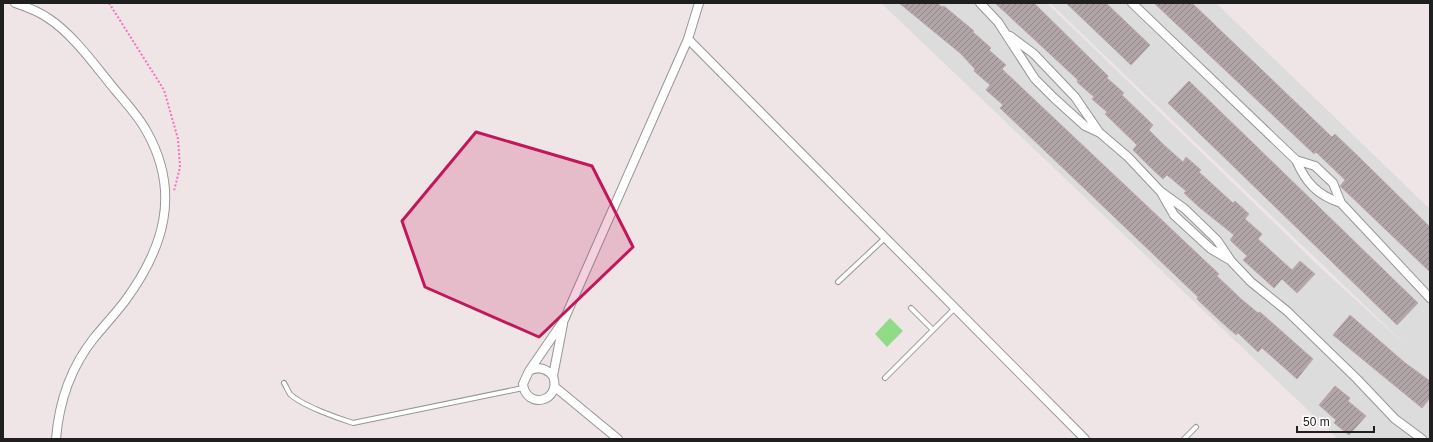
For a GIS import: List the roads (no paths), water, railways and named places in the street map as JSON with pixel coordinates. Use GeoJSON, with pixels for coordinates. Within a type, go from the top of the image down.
{"type":"FeatureCollection","features":[{"type":"Feature","properties":{"kind":"street"},"geometry":{"type":"LineString","coordinates":[[15,3],[42,14],[64,31],[138,118],[154,145],[159,159],[164,180],[166,201],[164,221],[157,245],[147,265],[126,300],[86,350],[72,374],[63,400],[56,439]]}},
{"type":"Feature","properties":{"kind":"street"},"geometry":{"type":"LineString","coordinates":[[564,320],[553,376],[555,387],[551,395],[542,400],[538,400],[529,396],[523,388],[524,379],[564,320],[688,39],[699,3]]}},
{"type":"Feature","properties":{"kind":"street"},"geometry":{"type":"LineString","coordinates":[[980,3],[1004,32],[1035,79],[1085,126],[1100,133]]}},
{"type":"Feature","properties":{"kind":"street"},"geometry":{"type":"LineString","coordinates":[[1132,3],[1296,160],[1303,178],[1324,197],[1341,203]]}},
{"type":"Feature","properties":{"kind":"street"},"geometry":{"type":"LineString","coordinates":[[1004,32],[1034,54],[1075,97],[1100,133],[1128,157],[1160,191],[1190,214],[1217,240],[1231,261],[1251,282],[1287,312],[1357,379],[1395,419],[1422,439]]}},
{"type":"Feature","properties":{"kind":"street"},"geometry":{"type":"LineString","coordinates":[[688,39],[954,309],[1085,439]]}},
{"type":"Feature","properties":{"kind":"street"},"geometry":{"type":"LineString","coordinates":[[1296,160],[1315,166],[1333,183],[1341,203],[1430,298]]}},
{"type":"Feature","properties":{"kind":"street"},"geometry":{"type":"LineString","coordinates":[[1160,191],[1174,215],[1211,249],[1231,261]]}},
{"type":"Feature","properties":{"kind":"street"},"geometry":{"type":"LineString","coordinates":[[529,371],[538,368],[544,369],[553,376]]}},
{"type":"Feature","properties":{"kind":"street"},"geometry":{"type":"LineString","coordinates":[[555,387],[618,439]]}},
{"type":"Feature","properties":{"kind":"lane"},"geometry":{"type":"LineString","coordinates":[[838,282],[885,238]]}},
{"type":"Feature","properties":{"kind":"lane"},"geometry":{"type":"LineString","coordinates":[[911,308],[934,330]]}},
{"type":"Feature","properties":{"kind":"lane"},"geometry":{"type":"LineString","coordinates":[[885,378],[954,309]]}},
{"type":"Feature","properties":{"kind":"lane"},"geometry":{"type":"LineString","coordinates":[[284,383],[291,394],[310,406],[338,419],[353,423],[523,388]]}},
{"type":"Feature","properties":{"kind":"lane"},"geometry":{"type":"LineString","coordinates":[[1184,439],[1196,427]]}}]}
